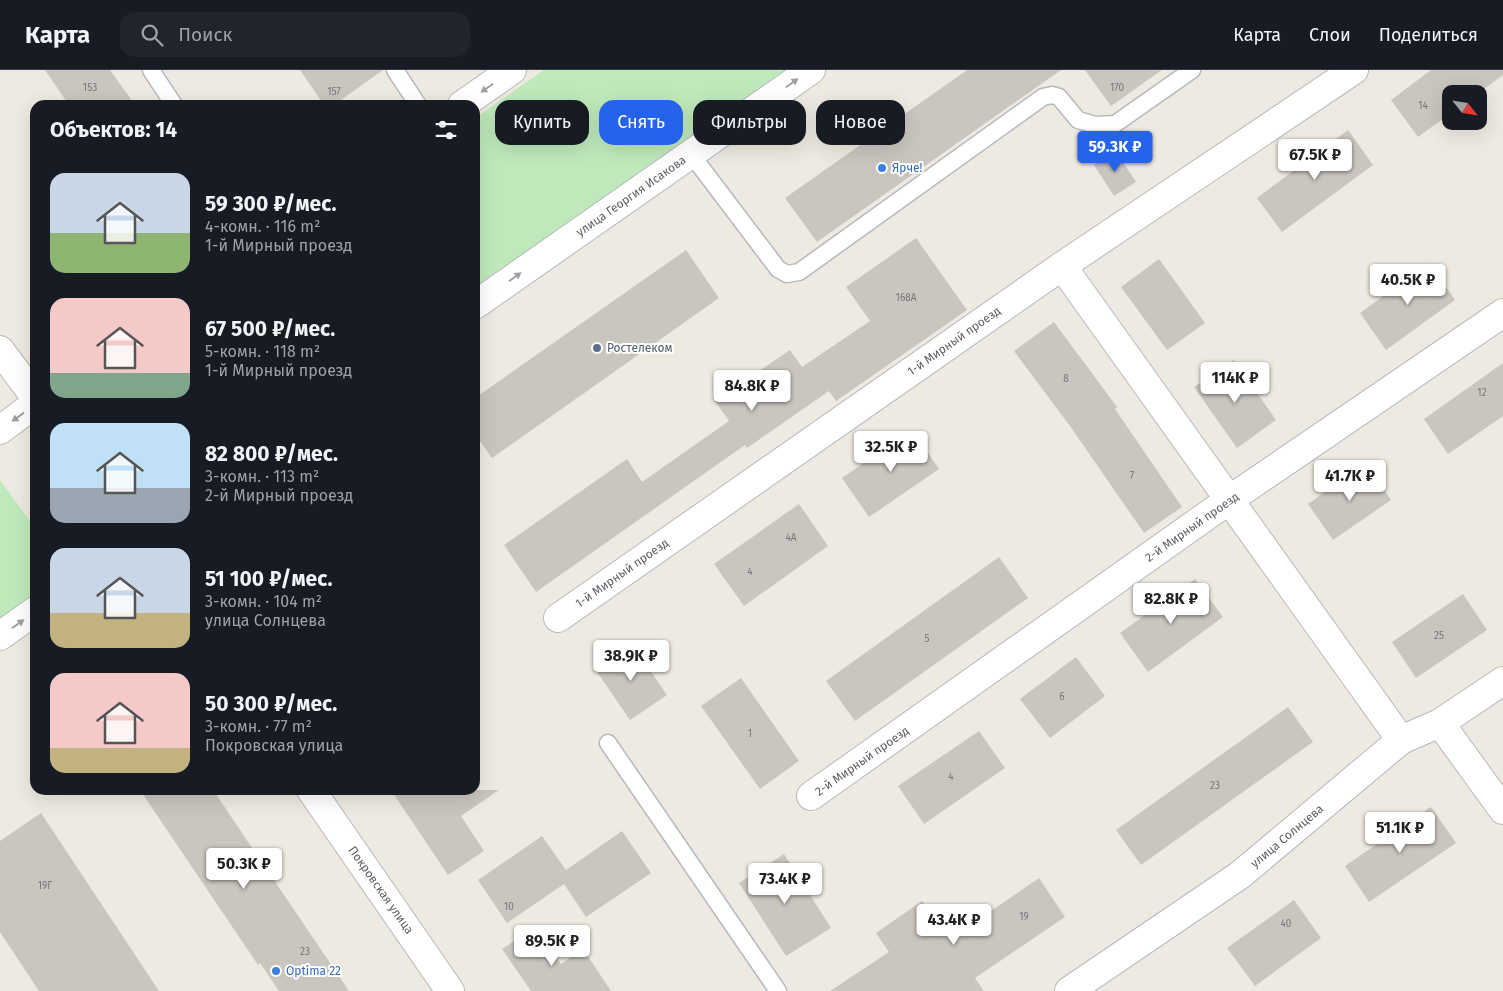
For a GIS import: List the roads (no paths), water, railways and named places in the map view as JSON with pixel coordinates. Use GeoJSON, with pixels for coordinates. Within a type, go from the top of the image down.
{"type":"FeatureCollection","features":[{"type":"Feature","properties":{"kind":"street"},"geometry":{"type":"LineString","coordinates":[[469,100],[512,70]]}},
{"type":"Feature","properties":{"kind":"street","name":"улица Георгия Исакова"},"geometry":{"type":"LineString","coordinates":[[480,302],[811,70]]}},
{"type":"Feature","properties":{"kind":"street","name":"1-й Мирный проезд"},"geometry":{"type":"LineString","coordinates":[[558,618],[1062,266],[1354,70]]}},
{"type":"Feature","properties":{"kind":"street"},"geometry":{"type":"LineString","coordinates":[[1062,266],[1401,740]]}},
{"type":"Feature","properties":{"kind":"street","name":"2-й Мирный проезд"},"geometry":{"type":"LineString","coordinates":[[811,796],[1229,500],[1503,313]]}},
{"type":"Feature","properties":{"kind":"street"},"geometry":{"type":"LineString","coordinates":[[0,350],[30,390]]}},
{"type":"Feature","properties":{"kind":"street"},"geometry":{"type":"LineString","coordinates":[[0,430],[30,408]]}},
{"type":"Feature","properties":{"kind":"street"},"geometry":{"type":"LineString","coordinates":[[0,636],[30,615]]}},
{"type":"Feature","properties":{"kind":"street","name":"улица Солнцева"},"geometry":{"type":"LineString","coordinates":[[1069,991],[1240,875],[1401,740],[1440,723],[1503,681]]}},
{"type":"Feature","properties":{"kind":"street"},"geometry":{"type":"LineString","coordinates":[[1440,723],[1503,810]]}},
{"type":"Feature","properties":{"kind":"street","name":"Покровская улица"},"geometry":{"type":"LineString","coordinates":[[314,795],[450,991]]}},
{"type":"Feature","properties":{"kind":"lane"},"geometry":{"type":"LineString","coordinates":[[151,70],[171,100]]}},
{"type":"Feature","properties":{"kind":"lane"},"geometry":{"type":"LineString","coordinates":[[395,70],[415,100]]}},
{"type":"Feature","properties":{"kind":"lane"},"geometry":{"type":"LineString","coordinates":[[691,154],[778,269],[787,274],[799,272],[1043,97],[1052,95],[1059,97],[1078,120],[1095,125],[1115,124],[1192,70]]}},
{"type":"Feature","properties":{"kind":"lane"},"geometry":{"type":"LineString","coordinates":[[608,743],[778,991]]}},
{"type":"Feature","properties":{"kind":"place","name":"Ярче!"},"geometry":{"type":"Point","coordinates":[882,168]}},
{"type":"Feature","properties":{"kind":"place","name":"Ростелеком"},"geometry":{"type":"Point","coordinates":[597,348]}},
{"type":"Feature","properties":{"kind":"place","name":"Optima 22"},"geometry":{"type":"Point","coordinates":[276,971]}}]}
